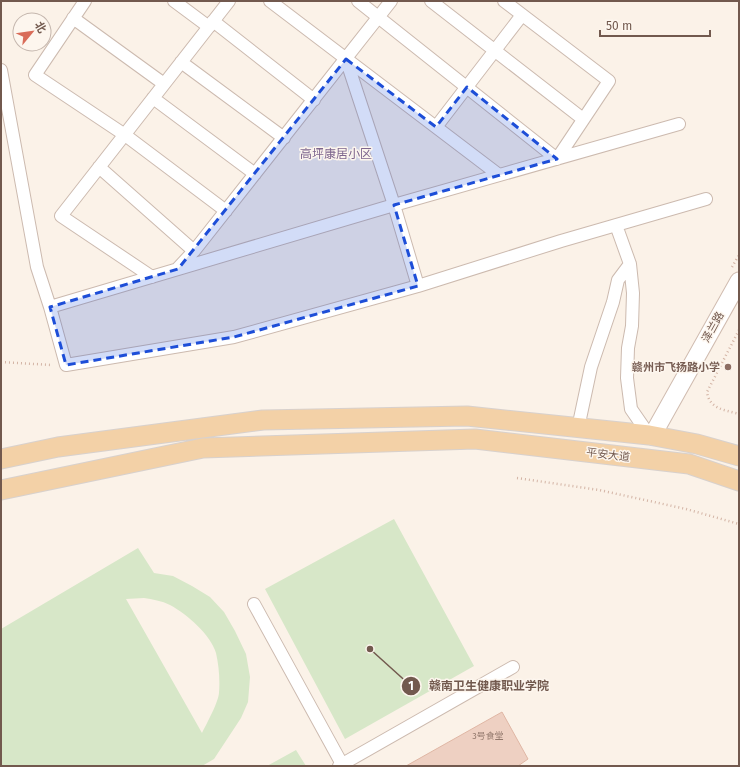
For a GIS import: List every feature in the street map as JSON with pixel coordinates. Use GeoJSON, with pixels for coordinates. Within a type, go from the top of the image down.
{"type":"FeatureCollection","features":[{"type":"Feature","properties":{"kind":"main road"},"geometry":{"type":"LineString","coordinates":[[1,459],[58,447],[263,420],[467,416],[651,436],[697,444],[739,456]]}},
{"type":"Feature","properties":{"kind":"main road","name":"平安大道"},"geometry":{"type":"LineString","coordinates":[[1,490],[203,448],[475,439],[689,464],[739,481]]}},
{"type":"Feature","properties":{"kind":"street"},"geometry":{"type":"LineString","coordinates":[[85,1],[35,75],[124,135],[226,211]]}},
{"type":"Feature","properties":{"kind":"street"},"geometry":{"type":"LineString","coordinates":[[174,1],[211,24],[314,100]]}},
{"type":"Feature","properties":{"kind":"street"},"geometry":{"type":"LineString","coordinates":[[152,277],[61,216],[229,1]]}},
{"type":"Feature","properties":{"kind":"street"},"geometry":{"type":"LineString","coordinates":[[270,1],[499,175]]}},
{"type":"Feature","properties":{"kind":"street"},"geometry":{"type":"LineString","coordinates":[[358,1],[557,159]]}},
{"type":"Feature","properties":{"kind":"street"},"geometry":{"type":"LineString","coordinates":[[178,269],[226,211],[391,1]]}},
{"type":"Feature","properties":{"kind":"street"},"geometry":{"type":"LineString","coordinates":[[431,1],[583,119]]}},
{"type":"Feature","properties":{"kind":"street"},"geometry":{"type":"LineString","coordinates":[[504,1],[609,81],[557,159]]}},
{"type":"Feature","properties":{"kind":"street"},"geometry":{"type":"LineString","coordinates":[[436,127],[522,15]]}},
{"type":"Feature","properties":{"kind":"street"},"geometry":{"type":"LineString","coordinates":[[73,18],[164,84]]}},
{"type":"Feature","properties":{"kind":"street"},"geometry":{"type":"LineString","coordinates":[[346,59],[394,205],[418,286]]}},
{"type":"Feature","properties":{"kind":"street"},"geometry":{"type":"LineString","coordinates":[[181,62],[284,138]]}},
{"type":"Feature","properties":{"kind":"street"},"geometry":{"type":"LineString","coordinates":[[1,70],[37,267],[66,365],[234,337],[418,286],[706,199]]}},
{"type":"Feature","properties":{"kind":"street"},"geometry":{"type":"LineString","coordinates":[[153,98],[255,174]]}},
{"type":"Feature","properties":{"kind":"street"},"geometry":{"type":"LineString","coordinates":[[50,307],[394,205],[679,124]]}},
{"type":"Feature","properties":{"kind":"street"},"geometry":{"type":"LineString","coordinates":[[99,167],[194,251]]}},
{"type":"Feature","properties":{"kind":"street"},"geometry":{"type":"LineString","coordinates":[[616,225],[630,264],[632,319],[628,348],[627,378],[631,409],[651,436]]}},
{"type":"Feature","properties":{"kind":"street"},"geometry":{"type":"LineString","coordinates":[[578,428],[592,367],[611,309],[618,280],[630,264]]}},
{"type":"Feature","properties":{"kind":"street","name":"泽兰路"},"geometry":{"type":"LineString","coordinates":[[651,436],[739,281]]}},
{"type":"Feature","properties":{"kind":"street"},"geometry":{"type":"LineString","coordinates":[[254,604],[342,765],[513,667]]}},
{"type":"Feature","properties":{"kind":"path"},"geometry":{"type":"LineString","coordinates":[[739,330],[706,392],[707,398],[711,404],[739,414]]}},
{"type":"Feature","properties":{"kind":"path"},"geometry":{"type":"LineString","coordinates":[[1,362],[66,365]]}},
{"type":"Feature","properties":{"kind":"path"},"geometry":{"type":"LineString","coordinates":[[517,478],[599,490],[686,509],[739,524]]}},
{"type":"Feature","properties":{"kind":"highlighted area"},"geometry":{"type":"Polygon","coordinates":[[[346,59],[436,127],[467,87],[557,159],[394,205],[418,286],[234,337],[66,365],[50,307],[178,269],[346,59]]]}},
{"type":"Feature","properties":{"kind":"green space"},"geometry":{"type":"Polygon","coordinates":[[[394,519],[474,666],[345,739],[265,589],[394,519]]]}},
{"type":"Feature","properties":{"kind":"green space"},"geometry":{"type":"Polygon","coordinates":[[[138,548],[154,573],[173,576],[192,586],[210,597],[224,612],[246,654],[250,677],[248,702],[241,718],[214,759],[202,766],[1,766],[1,629],[138,548]],[[144,598],[126,599],[202,733],[219,693],[219,668],[213,646],[204,632],[191,619],[177,609],[157,600],[144,598]]]}},
{"type":"Feature","properties":{"kind":"green space"},"geometry":{"type":"Polygon","coordinates":[[[296,750],[306,766],[267,766],[296,750]]]}},
{"type":"Feature","properties":{"kind":"building"},"geometry":{"type":"Polygon","coordinates":[[[502,712],[528,759],[518,766],[406,766],[502,712]]]}},
{"type":"Feature","properties":{"kind":"place","name":"赣州市飞扬路小学"},"geometry":{"type":"Point","coordinates":[728,367]}},
{"type":"Feature","properties":{"kind":"place","name":"赣南卫生健康职业学院"},"geometry":{"type":"Point","coordinates":[370,649]}},
{"type":"Feature","properties":{"kind":"district","name":"高坪康居小区"},"geometry":{"type":"Point","coordinates":[336,154]}}]}
